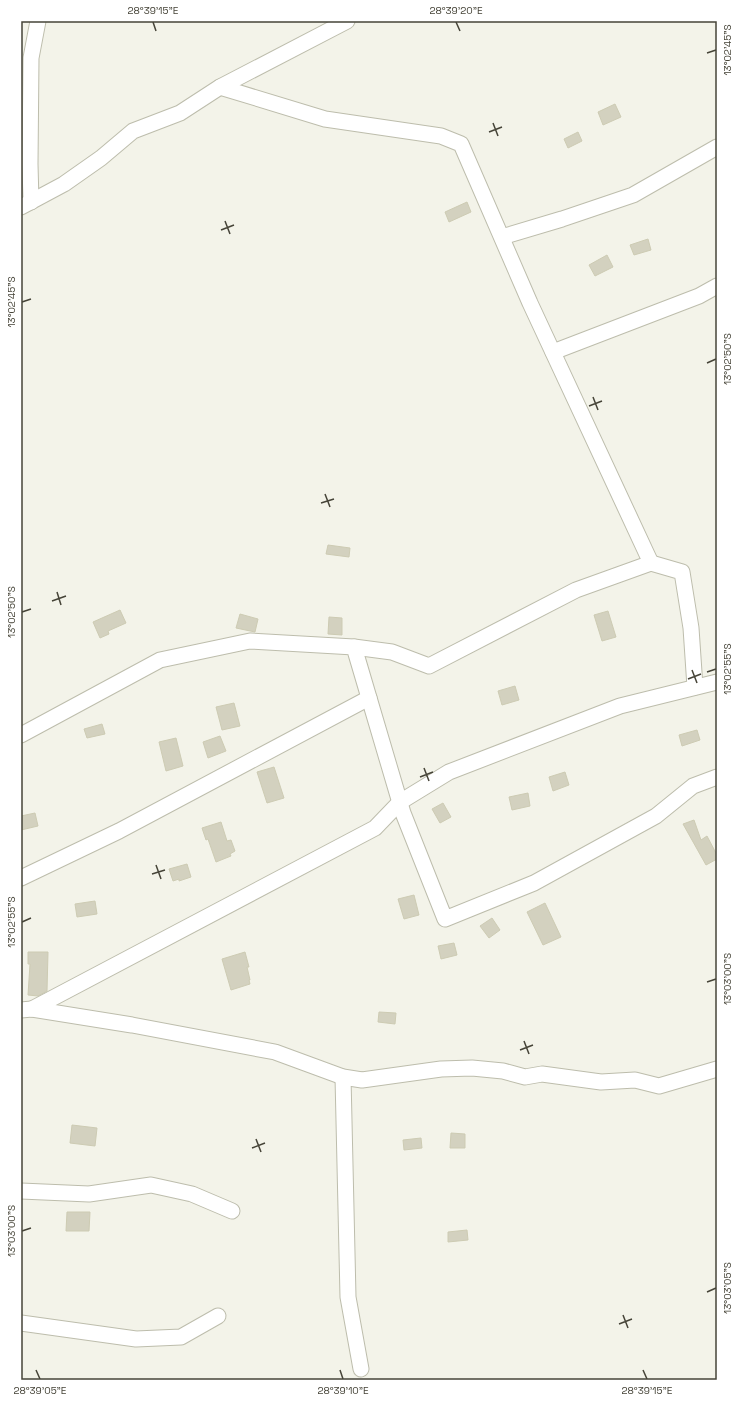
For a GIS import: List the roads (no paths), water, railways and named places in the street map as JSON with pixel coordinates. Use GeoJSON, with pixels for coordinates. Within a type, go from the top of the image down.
{"type":"FeatureCollection","features":[{"type":"Feature","properties":{"kind":"street"},"geometry":{"type":"LineString","coordinates":[[26,204],[30,164],[32,58],[38,21]]}},
{"type":"Feature","properties":{"kind":"street"},"geometry":{"type":"LineString","coordinates":[[26,204],[64,184],[101,158],[133,131],[180,114],[220,87],[347,21]]}},
{"type":"Feature","properties":{"kind":"street"},"geometry":{"type":"LineString","coordinates":[[220,87],[325,119],[441,136],[461,144],[553,352],[651,563]]}},
{"type":"Feature","properties":{"kind":"street"},"geometry":{"type":"LineString","coordinates":[[502,237],[562,220],[633,195],[717,147]]}},
{"type":"Feature","properties":{"kind":"street"},"geometry":{"type":"LineString","coordinates":[[553,352],[699,296],[717,286]]}},
{"type":"Feature","properties":{"kind":"street"},"geometry":{"type":"LineString","coordinates":[[21,734],[160,660],[250,641],[354,647],[392,652],[429,666],[576,590],[651,563],[682,572],[691,628],[695,687]]}},
{"type":"Feature","properties":{"kind":"street"},"geometry":{"type":"LineString","coordinates":[[354,647],[403,813],[445,919],[534,883],[656,816],[693,786],[717,777]]}},
{"type":"Feature","properties":{"kind":"street"},"geometry":{"type":"LineString","coordinates":[[26,1009],[375,828],[400,802],[449,772],[620,706],[717,682]]}},
{"type":"Feature","properties":{"kind":"street"},"geometry":{"type":"LineString","coordinates":[[21,878],[119,831],[369,698]]}},
{"type":"Feature","properties":{"kind":"street"},"geometry":{"type":"LineString","coordinates":[[26,1009],[132,1025],[275,1052],[343,1077],[362,1080],[441,1069],[472,1068],[503,1071],[525,1077],[542,1074],[601,1082],[635,1080],[659,1086],[717,1069]]}},
{"type":"Feature","properties":{"kind":"street"},"geometry":{"type":"LineString","coordinates":[[343,1077],[348,1297],[361,1369]]}},
{"type":"Feature","properties":{"kind":"street"},"geometry":{"type":"LineString","coordinates":[[21,1191],[89,1194],[151,1185],[192,1194],[232,1211]]}},
{"type":"Feature","properties":{"kind":"street"},"geometry":{"type":"LineString","coordinates":[[21,1323],[136,1339],[180,1337],[218,1316]]}}]}
